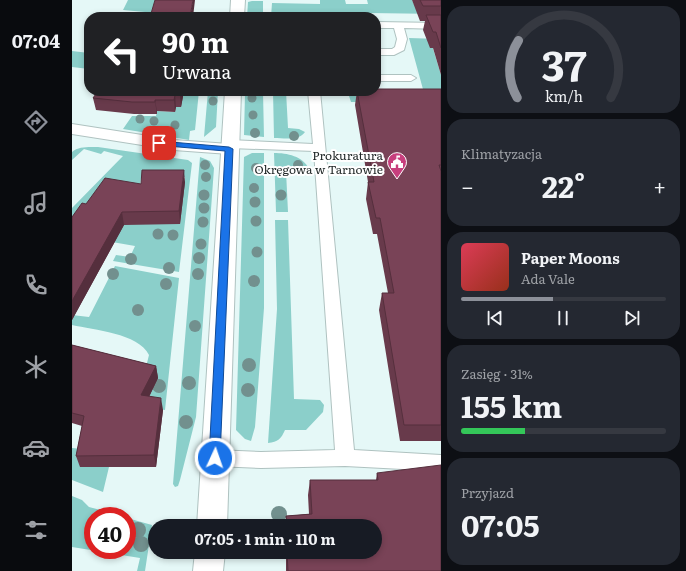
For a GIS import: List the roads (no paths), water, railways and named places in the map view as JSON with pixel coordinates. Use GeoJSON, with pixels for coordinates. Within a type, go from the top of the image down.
{"type":"FeatureCollection","features":[{"type":"Feature","properties":{"kind":"street"},"geometry":{"type":"LineString","coordinates":[[237,12],[238,0]]}},
{"type":"Feature","properties":{"kind":"street"},"geometry":{"type":"LineString","coordinates":[[212,519],[233,96]]}},
{"type":"Feature","properties":{"kind":"street"},"geometry":{"type":"LineString","coordinates":[[73,132],[174,145],[229,147]]}},
{"type":"Feature","properties":{"kind":"street"},"geometry":{"type":"LineString","coordinates":[[208,571],[209,559]]}},
{"type":"Feature","properties":{"kind":"lane"},"geometry":{"type":"LineString","coordinates":[[381,25],[441,26]]}},
{"type":"Feature","properties":{"kind":"lane"},"geometry":{"type":"LineString","coordinates":[[381,52],[394,52],[400,48],[402,39],[398,25]]}},
{"type":"Feature","properties":{"kind":"lane"},"geometry":{"type":"LineString","coordinates":[[381,78],[411,78]]}},
{"type":"Feature","properties":{"kind":"lane"},"geometry":{"type":"LineString","coordinates":[[315,96],[346,458]]}},
{"type":"Feature","properties":{"kind":"lane"},"geometry":{"type":"LineString","coordinates":[[229,147],[320,148]]}},
{"type":"Feature","properties":{"kind":"lane"},"geometry":{"type":"LineString","coordinates":[[215,458],[346,458],[441,463]]}},
{"type":"Feature","properties":{"kind":"place","name":"Prokuratura Okręgowa w Tarnowie"},"geometry":{"type":"Point","coordinates":[397,179]}}]}
